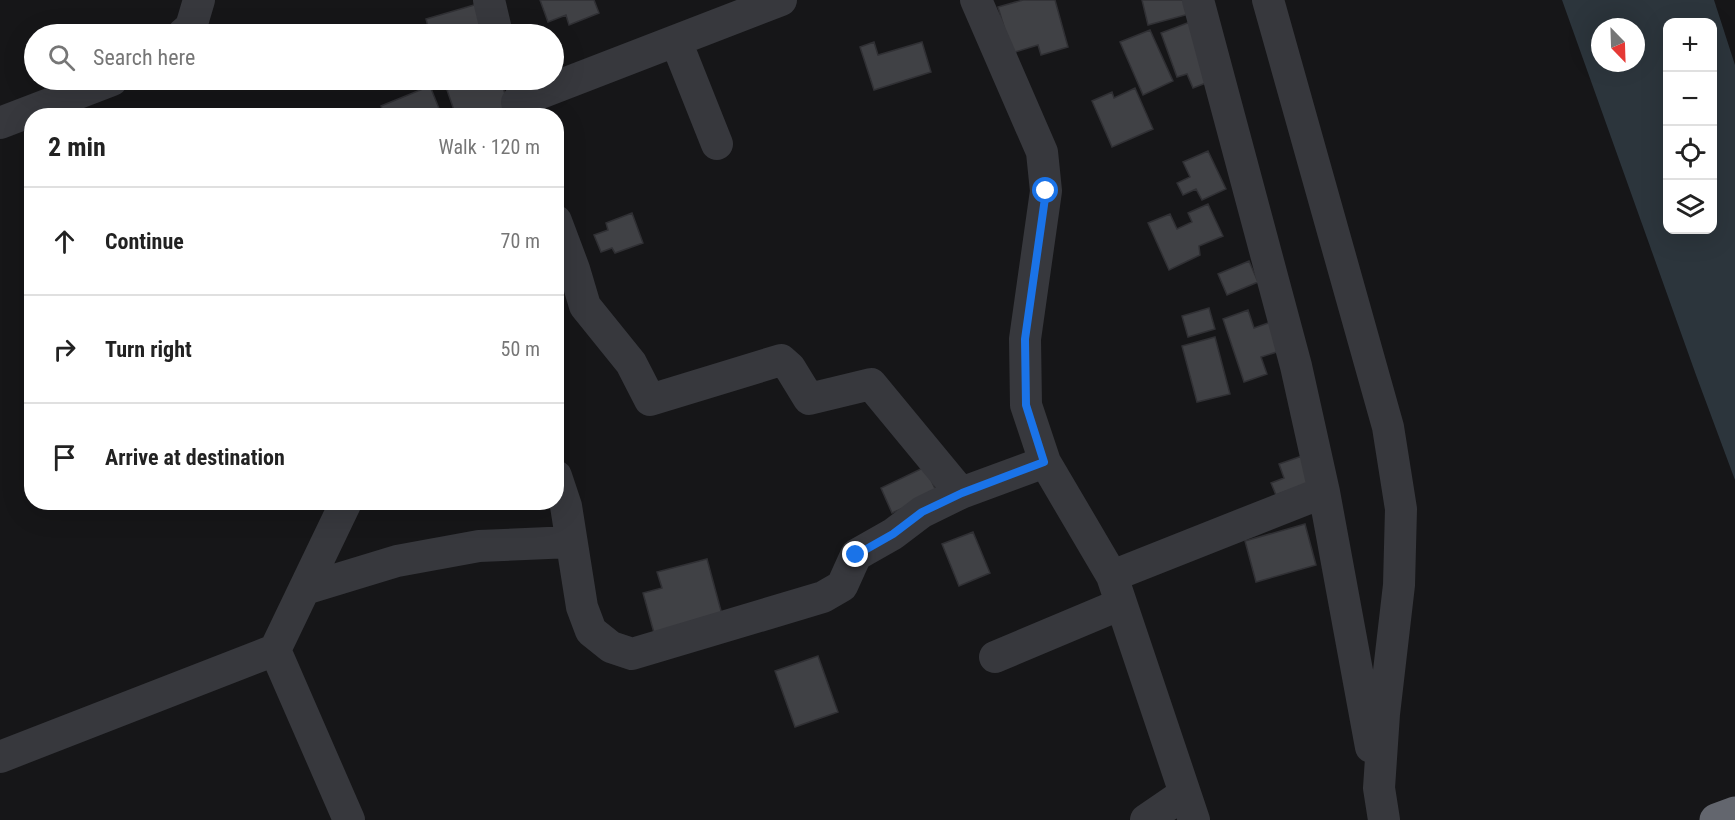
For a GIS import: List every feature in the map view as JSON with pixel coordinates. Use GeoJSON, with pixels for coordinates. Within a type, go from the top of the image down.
{"type":"FeatureCollection","features":[{"type":"Feature","properties":{"kind":"highway"},"geometry":{"type":"LineString","coordinates":[[1716,820],[1735,813]]}},
{"type":"Feature","properties":{"kind":"street"},"geometry":{"type":"LineString","coordinates":[[192,24],[199,0]]}},
{"type":"Feature","properties":{"kind":"street"},"geometry":{"type":"LineString","coordinates":[[489,0],[495,24]]}},
{"type":"Feature","properties":{"kind":"street"},"geometry":{"type":"LineString","coordinates":[[564,81],[781,0]]}},
{"type":"Feature","properties":{"kind":"street"},"geometry":{"type":"LineString","coordinates":[[976,0],[1042,152],[1046,191],[1025,339],[1026,405],[1044,462],[1116,590],[1189,807],[1146,820]]}},
{"type":"Feature","properties":{"kind":"street"},"geometry":{"type":"LineString","coordinates":[[1198,0],[1296,366],[1324,492],[1384,820]]}},
{"type":"Feature","properties":{"kind":"street"},"geometry":{"type":"LineString","coordinates":[[1268,0],[1388,427],[1401,509],[1399,585],[1384,714],[1379,788]]}},
{"type":"Feature","properties":{"kind":"street"},"geometry":{"type":"LineString","coordinates":[[676,40],[717,144]]}},
{"type":"Feature","properties":{"kind":"street"},"geometry":{"type":"LineString","coordinates":[[39,108],[86,90]]}},
{"type":"Feature","properties":{"kind":"street"},"geometry":{"type":"LineString","coordinates":[[516,99],[540,90]]}},
{"type":"Feature","properties":{"kind":"street"},"geometry":{"type":"LineString","coordinates":[[0,123],[24,114]]}},
{"type":"Feature","properties":{"kind":"street"},"geometry":{"type":"LineString","coordinates":[[564,242],[585,306],[631,363],[650,400],[781,360],[790,368],[809,399],[871,384],[962,493]]}},
{"type":"Feature","properties":{"kind":"street"},"geometry":{"type":"LineString","coordinates":[[564,500],[582,607],[591,631],[611,647],[632,654],[823,597],[842,586],[856,555],[893,534],[922,512],[962,493],[1044,462]]}},
{"type":"Feature","properties":{"kind":"street"},"geometry":{"type":"LineString","coordinates":[[995,657],[1116,590],[1324,492]]}},
{"type":"Feature","properties":{"kind":"street"},"geometry":{"type":"LineString","coordinates":[[0,757],[275,650],[342,510]]}},
{"type":"Feature","properties":{"kind":"street"},"geometry":{"type":"LineString","coordinates":[[304,589],[397,561],[479,546],[571,542]]}},
{"type":"Feature","properties":{"kind":"street"},"geometry":{"type":"LineString","coordinates":[[275,650],[349,820]]}},
{"type":"Feature","properties":{"kind":"shaded area"},"geometry":{"type":"Polygon","coordinates":[[[1562,0],[1714,0],[1735,65],[1735,480],[1562,0]]]}},
{"type":"Feature","properties":{"kind":"building"},"geometry":{"type":"Polygon","coordinates":[[[540,0],[594,0],[599,13],[569,25],[566,15],[548,22],[540,0]]]}},
{"type":"Feature","properties":{"kind":"building"},"geometry":{"type":"Polygon","coordinates":[[[1023,0],[1055,0],[1068,47],[1041,55],[1038,45],[1012,53],[998,7],[1023,0]]]}},
{"type":"Feature","properties":{"kind":"building"},"geometry":{"type":"Polygon","coordinates":[[[1142,0],[1185,0],[1189,14],[1148,25],[1142,0]]]}},
{"type":"Feature","properties":{"kind":"building"},"geometry":{"type":"Polygon","coordinates":[[[481,3],[486,24],[427,24],[426,19],[481,3]]]}},
{"type":"Feature","properties":{"kind":"building"},"geometry":{"type":"Polygon","coordinates":[[[1190,22],[1211,81],[1193,88],[1187,74],[1177,77],[1161,33],[1190,22]]]}},
{"type":"Feature","properties":{"kind":"building"},"geometry":{"type":"Polygon","coordinates":[[[1150,30],[1173,81],[1143,95],[1120,42],[1150,30]]]}},
{"type":"Feature","properties":{"kind":"building"},"geometry":{"type":"Polygon","coordinates":[[[874,42],[878,55],[922,42],[931,72],[874,90],[860,47],[874,42]]]}},
{"type":"Feature","properties":{"kind":"building"},"geometry":{"type":"Polygon","coordinates":[[[1135,88],[1153,129],[1112,147],[1092,101],[1112,92],[1114,98],[1135,88]]]}},
{"type":"Feature","properties":{"kind":"building"},"geometry":{"type":"Polygon","coordinates":[[[420,90],[432,90],[439,108],[382,108],[381,106],[420,90]]]}},
{"type":"Feature","properties":{"kind":"building"},"geometry":{"type":"Polygon","coordinates":[[[447,90],[504,90],[510,108],[453,108],[447,90]]]}},
{"type":"Feature","properties":{"kind":"building"},"geometry":{"type":"Polygon","coordinates":[[[1208,151],[1226,189],[1202,200],[1196,189],[1183,195],[1177,183],[1190,177],[1183,162],[1208,151]]]}},
{"type":"Feature","properties":{"kind":"building"},"geometry":{"type":"Polygon","coordinates":[[[1208,204],[1223,236],[1199,246],[1200,255],[1169,270],[1148,223],[1170,214],[1177,229],[1192,222],[1188,213],[1208,204]]]}},
{"type":"Feature","properties":{"kind":"building"},"geometry":{"type":"Polygon","coordinates":[[[632,213],[643,243],[615,253],[612,248],[601,252],[594,235],[608,230],[606,223],[632,213]]]}},
{"type":"Feature","properties":{"kind":"building"},"geometry":{"type":"Polygon","coordinates":[[[1249,261],[1258,282],[1227,295],[1218,274],[1249,261]]]}},
{"type":"Feature","properties":{"kind":"building"},"geometry":{"type":"Polygon","coordinates":[[[1209,308],[1215,329],[1188,337],[1182,316],[1209,308]]]}},
{"type":"Feature","properties":{"kind":"building"},"geometry":{"type":"Polygon","coordinates":[[[1248,310],[1254,328],[1271,322],[1280,351],[1261,357],[1267,374],[1244,382],[1223,319],[1248,310]]]}},
{"type":"Feature","properties":{"kind":"building"},"geometry":{"type":"Polygon","coordinates":[[[1215,337],[1230,394],[1197,402],[1182,346],[1215,337]]]}},
{"type":"Feature","properties":{"kind":"building"},"geometry":{"type":"Polygon","coordinates":[[[1302,456],[1309,483],[1276,495],[1271,483],[1284,478],[1279,464],[1302,456]]]}},
{"type":"Feature","properties":{"kind":"building"},"geometry":{"type":"Polygon","coordinates":[[[925,467],[937,493],[892,513],[881,488],[925,467]]]}},
{"type":"Feature","properties":{"kind":"building"},"geometry":{"type":"Polygon","coordinates":[[[1305,524],[1316,565],[1256,582],[1245,541],[1305,524]]]}},
{"type":"Feature","properties":{"kind":"building"},"geometry":{"type":"Polygon","coordinates":[[[973,532],[990,573],[959,586],[942,544],[973,532]]]}},
{"type":"Feature","properties":{"kind":"building"},"geometry":{"type":"Polygon","coordinates":[[[707,559],[724,622],[656,640],[643,593],[662,588],[657,572],[707,559]]]}},
{"type":"Feature","properties":{"kind":"building"},"geometry":{"type":"Polygon","coordinates":[[[818,656],[838,712],[795,727],[775,671],[818,656]]]}},
{"type":"Feature","properties":{"kind":"route"},"geometry":{"type":"LineString","coordinates":[[856,555],[893,534],[922,512],[962,493],[1044,462],[1026,405],[1025,339],[1046,191]]}}]}
